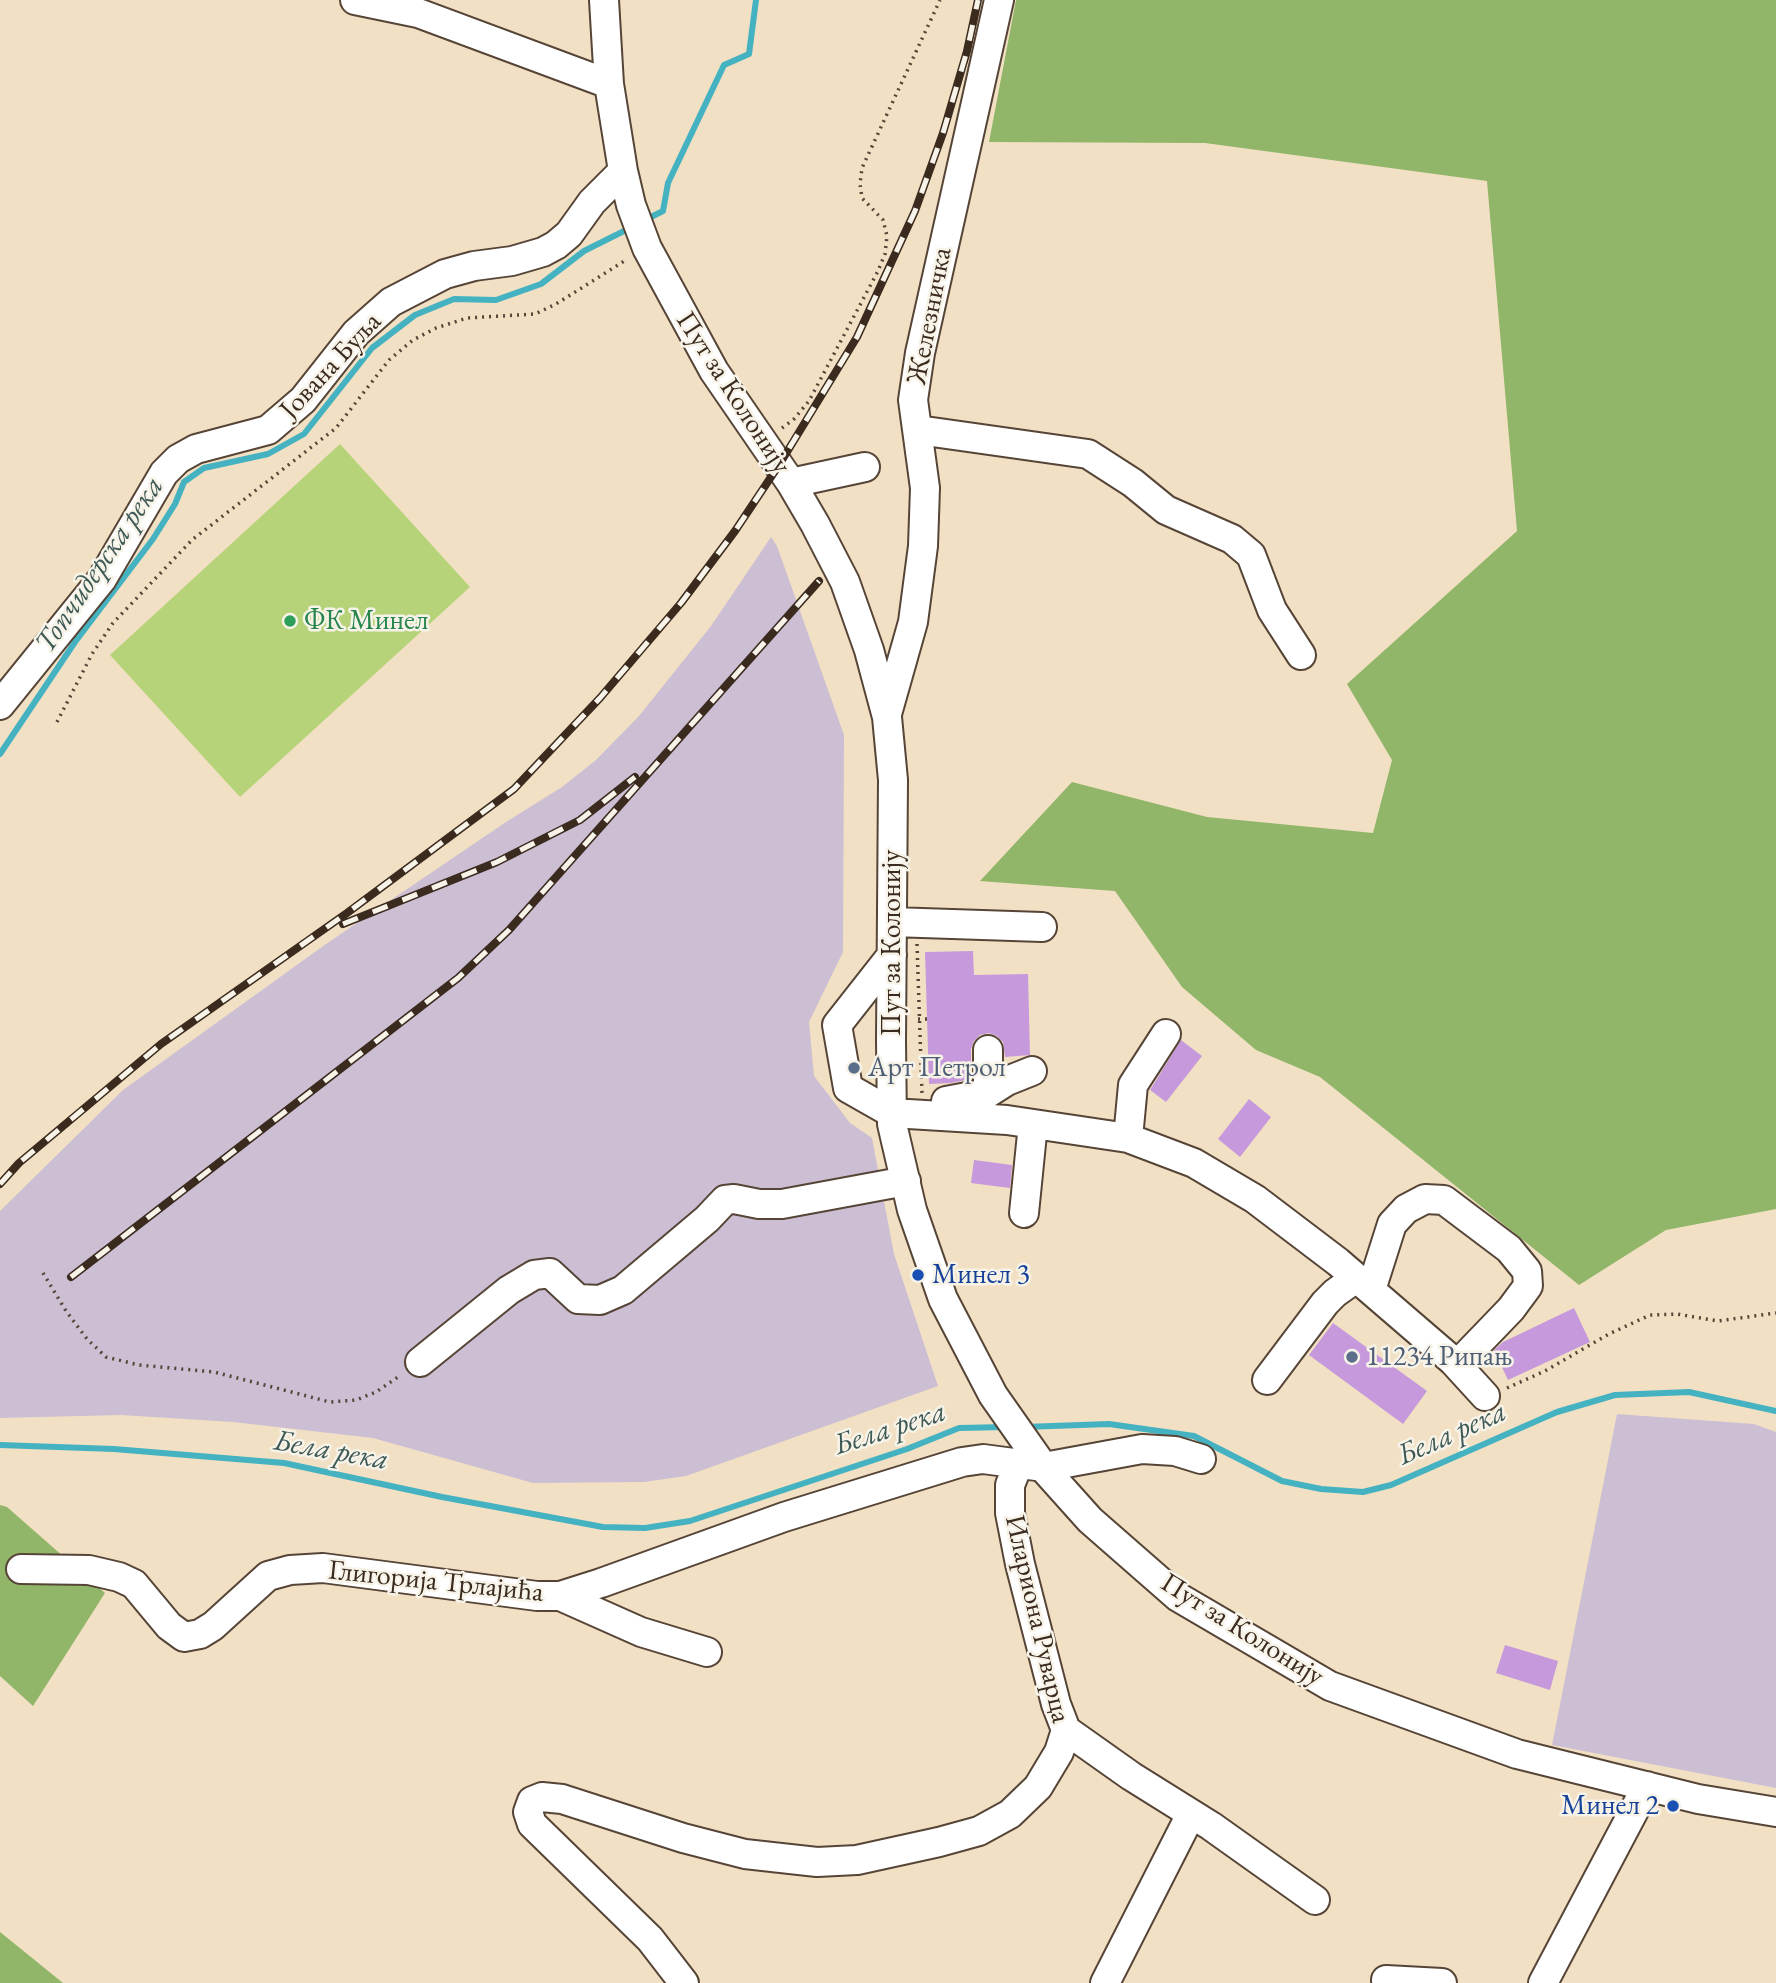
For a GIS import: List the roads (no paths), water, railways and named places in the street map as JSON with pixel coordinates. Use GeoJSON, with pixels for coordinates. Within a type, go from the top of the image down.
{"type":"FeatureCollection","features":[{"type":"Feature","properties":{"kind":"street"},"geometry":{"type":"LineString","coordinates":[[355,0],[418,13],[609,84]]}},
{"type":"Feature","properties":{"kind":"street","name":"Пут за Колонију"},"geometry":{"type":"LineString","coordinates":[[604,0],[609,84],[623,171],[644,242],[714,372],[791,483],[845,582],[869,650],[887,717],[893,780],[892,922],[905,951],[892,1124],[912,1210],[943,1299],[1029,1458],[1090,1520],[1178,1597],[1330,1686],[1517,1754],[1698,1799],[1776,1812]]}},
{"type":"Feature","properties":{"kind":"street","name":"Железничка"},"geometry":{"type":"LineString","coordinates":[[887,717],[913,622],[923,546],[925,488],[913,400],[920,353],[965,142],[999,0]]}},
{"type":"Feature","properties":{"kind":"street","name":"Јована Буља"},"geometry":{"type":"LineString","coordinates":[[0,705],[102,579],[164,473],[178,459],[196,450],[268,430],[303,400],[356,333],[391,302],[445,274],[474,266],[512,261],[556,246],[569,234],[592,202],[623,171]]}},
{"type":"Feature","properties":{"kind":"street"},"geometry":{"type":"LineString","coordinates":[[918,430],[1087,454],[1133,483],[1166,510],[1232,539],[1251,555],[1272,610],[1301,655]]}},
{"type":"Feature","properties":{"kind":"street"},"geometry":{"type":"LineString","coordinates":[[791,483],[865,467]]}},
{"type":"Feature","properties":{"kind":"street"},"geometry":{"type":"LineString","coordinates":[[892,922],[1042,927]]}},
{"type":"Feature","properties":{"kind":"street"},"geometry":{"type":"LineString","coordinates":[[905,951],[837,1025],[848,1088],[892,1113],[1020,1122],[1128,1138],[1194,1163],[1255,1199],[1363,1284],[1457,1365],[1485,1396]]}},
{"type":"Feature","properties":{"kind":"street"},"geometry":{"type":"LineString","coordinates":[[1128,1138],[1133,1085],[1166,1034]]}},
{"type":"Feature","properties":{"kind":"street"},"geometry":{"type":"LineString","coordinates":[[988,1050],[1009,1082],[1020,1122],[1024,1213]]}},
{"type":"Feature","properties":{"kind":"street"},"geometry":{"type":"LineString","coordinates":[[934,1100],[1009,1082]]}},
{"type":"Feature","properties":{"kind":"street"},"geometry":{"type":"LineString","coordinates":[[420,1362],[509,1290],[534,1276],[550,1273],[578,1298],[600,1300],[623,1290],[707,1219],[724,1200],[782,1205],[905,1181]]}},
{"type":"Feature","properties":{"kind":"street"},"geometry":{"type":"LineString","coordinates":[[1267,1380],[1335,1293],[1363,1284],[1392,1224],[1406,1209],[1425,1199],[1444,1200],[1509,1249],[1527,1271],[1528,1286],[1511,1310],[1457,1365]]}},
{"type":"Feature","properties":{"kind":"street"},"geometry":{"type":"LineString","coordinates":[[1029,1458],[1142,1449],[1175,1451],[1201,1459]]}},
{"type":"Feature","properties":{"kind":"street","name":"Глигорија Трлајића"},"geometry":{"type":"LineString","coordinates":[[21,1569],[89,1570],[119,1577],[134,1584],[169,1626],[184,1637],[200,1634],[213,1626],[268,1576],[290,1570],[323,1568],[537,1596],[560,1596],[784,1517],[962,1462],[1029,1458]]}},
{"type":"Feature","properties":{"kind":"street","name":"Илариона Руварца"},"geometry":{"type":"LineString","coordinates":[[684,1983],[650,1940],[532,1824],[528,1812],[532,1801],[542,1797],[562,1799],[683,1838],[745,1854],[817,1862],[857,1860],[979,1831],[1010,1814],[1038,1787],[1059,1752],[1066,1730],[1056,1704],[1020,1564],[1010,1513],[1010,1485],[1029,1458]]}},
{"type":"Feature","properties":{"kind":"street"},"geometry":{"type":"LineString","coordinates":[[560,1596],[641,1632],[707,1652]]}},
{"type":"Feature","properties":{"kind":"street"},"geometry":{"type":"LineString","coordinates":[[1066,1730],[1315,1900]]}},
{"type":"Feature","properties":{"kind":"street"},"geometry":{"type":"LineString","coordinates":[[1543,1983],[1647,1786]]}},
{"type":"Feature","properties":{"kind":"street"},"geometry":{"type":"LineString","coordinates":[[1105,1983],[1191,1814]]}},
{"type":"Feature","properties":{"kind":"street"},"geometry":{"type":"LineString","coordinates":[[1387,1980],[1442,1983]]}},
{"type":"Feature","properties":{"kind":"waterway","name":"Топчидерска река"},"geometry":{"type":"LineString","coordinates":[[643,221],[663,211],[668,183],[724,65],[749,54],[756,0]]}},
{"type":"Feature","properties":{"kind":"waterway","name":"Топчидерска река"},"geometry":{"type":"LineString","coordinates":[[0,754],[75,642],[153,539],[175,504],[184,482],[204,468],[268,454],[304,434],[372,348],[415,315],[454,299],[496,300],[541,284],[584,251],[630,228]]}},
{"type":"Feature","properties":{"kind":"waterway","name":"Бела река"},"geometry":{"type":"LineString","coordinates":[[1024,1427],[1109,1424],[1194,1436],[1282,1481],[1321,1489],[1363,1492],[1391,1485],[1557,1412],[1615,1395],[1689,1392],[1776,1411]]}},
{"type":"Feature","properties":{"kind":"waterway","name":"Бела река"},"geometry":{"type":"LineString","coordinates":[[0,1445],[114,1449],[284,1463],[442,1497],[603,1527],[645,1528],[690,1521],[907,1449],[959,1428],[1006,1427]]}},
{"type":"Feature","properties":{"kind":"railway"},"geometry":{"type":"LineString","coordinates":[[0,1184],[19,1163],[161,1044],[347,913],[514,789],[600,698],[681,603],[735,531],[779,465],[857,337],[915,211],[943,133],[967,51],[978,0]]}},
{"type":"Feature","properties":{"kind":"railway"},"geometry":{"type":"LineString","coordinates":[[71,1277],[458,978],[509,930],[819,581]]}},
{"type":"Feature","properties":{"kind":"railway"},"geometry":{"type":"LineString","coordinates":[[343,924],[497,862],[580,820],[635,777]]}},
{"type":"Feature","properties":{"kind":"place","name":"ФК Минел"},"geometry":{"type":"Point","coordinates":[290,621]}},
{"type":"Feature","properties":{"kind":"place","name":"Арт Петрол"},"geometry":{"type":"Point","coordinates":[854,1068]}},
{"type":"Feature","properties":{"kind":"place","name":"Минел 3"},"geometry":{"type":"Point","coordinates":[918,1275]}},
{"type":"Feature","properties":{"kind":"place","name":"11234 Рипањ"},"geometry":{"type":"Point","coordinates":[1352,1357]}},
{"type":"Feature","properties":{"kind":"place","name":"Минел 2"},"geometry":{"type":"Point","coordinates":[1673,1806]}}]}
